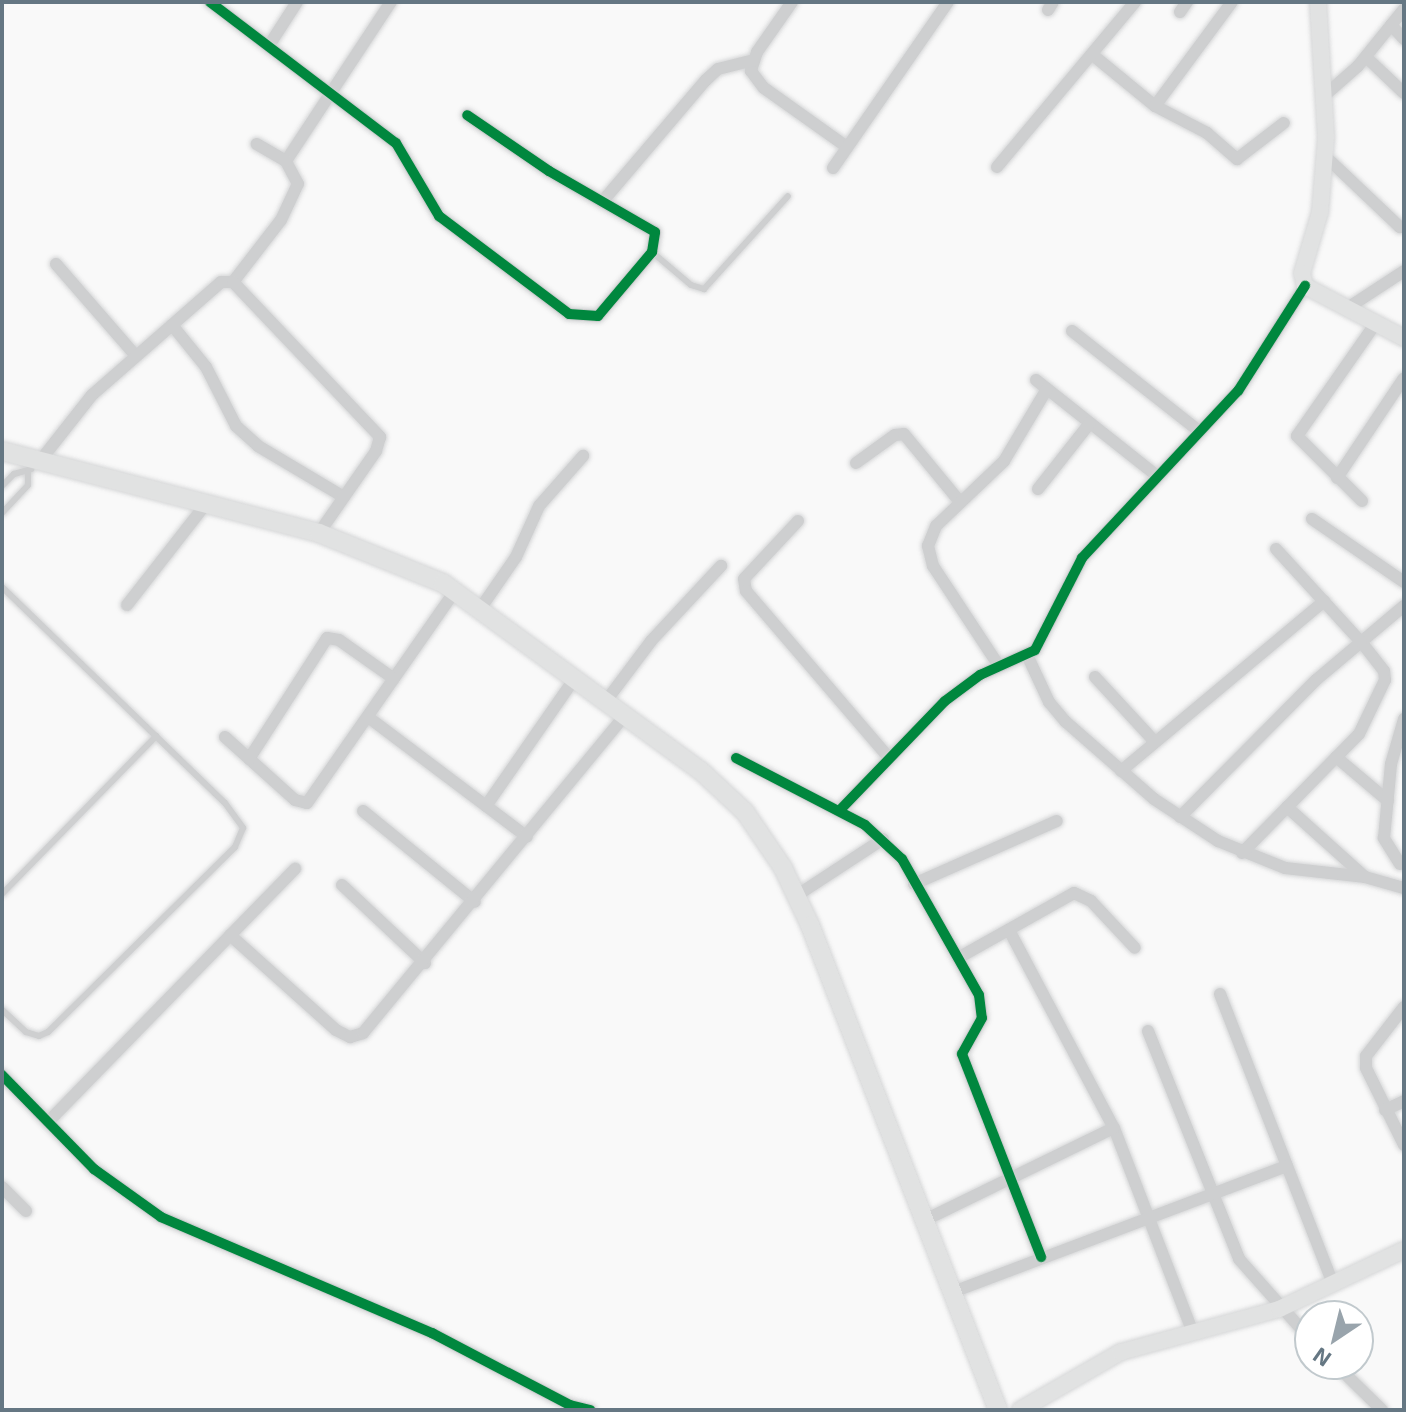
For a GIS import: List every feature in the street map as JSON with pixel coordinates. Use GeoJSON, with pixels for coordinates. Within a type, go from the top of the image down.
{"type":"FeatureCollection","features":[{"type":"Feature","properties":{"kind":"main road"},"geometry":{"type":"LineString","coordinates":[[2,451],[34,466],[319,533],[455,591],[701,771],[745,812],[796,896],[998,1410]]}},
{"type":"Feature","properties":{"kind":"street"},"geometry":{"type":"LineString","coordinates":[[210,2],[331,89],[396,143],[439,216],[569,314],[598,316],[652,252],[655,232],[602,202],[467,115]]}},
{"type":"Feature","properties":{"kind":"street"},"geometry":{"type":"LineString","coordinates":[[270,44],[297,2]]}},
{"type":"Feature","properties":{"kind":"street"},"geometry":{"type":"LineString","coordinates":[[286,161],[391,2]]}},
{"type":"Feature","properties":{"kind":"street"},"geometry":{"type":"LineString","coordinates":[[792,2],[753,60],[751,71],[764,88],[847,147]]}},
{"type":"Feature","properties":{"kind":"street"},"geometry":{"type":"LineString","coordinates":[[833,168],[948,2]]}},
{"type":"Feature","properties":{"kind":"street"},"geometry":{"type":"LineString","coordinates":[[997,167],[1094,56],[1135,2]]}},
{"type":"Feature","properties":{"kind":"street"},"geometry":{"type":"LineString","coordinates":[[1155,106],[1232,2]]}},
{"type":"Feature","properties":{"kind":"street"},"geometry":{"type":"LineString","coordinates":[[840,810],[945,701],[980,675],[1028,657],[1082,558],[1238,391],[1305,286],[1302,273],[1320,212],[1324,155],[1318,2]]}},
{"type":"Feature","properties":{"kind":"street"},"geometry":{"type":"LineString","coordinates":[[1324,96],[1366,57],[1404,9]]}},
{"type":"Feature","properties":{"kind":"street"},"geometry":{"type":"LineString","coordinates":[[1391,25],[1404,39]]}},
{"type":"Feature","properties":{"kind":"street"},"geometry":{"type":"LineString","coordinates":[[1094,56],[1155,106],[1207,133],[1237,159],[1284,123]]}},
{"type":"Feature","properties":{"kind":"street"},"geometry":{"type":"LineString","coordinates":[[1366,57],[1404,93]]}},
{"type":"Feature","properties":{"kind":"street"},"geometry":{"type":"LineString","coordinates":[[602,202],[706,80],[718,69],[753,60]]}},
{"type":"Feature","properties":{"kind":"street"},"geometry":{"type":"LineString","coordinates":[[233,282],[265,242],[296,194],[297,176],[286,161],[256,144]]}},
{"type":"Feature","properties":{"kind":"street"},"geometry":{"type":"LineString","coordinates":[[1324,155],[1400,227]]}},
{"type":"Feature","properties":{"kind":"street"},"geometry":{"type":"LineString","coordinates":[[56,264],[136,356]]}},
{"type":"Feature","properties":{"kind":"street"},"geometry":{"type":"LineString","coordinates":[[1346,309],[1404,271]]}},
{"type":"Feature","properties":{"kind":"street"},"geometry":{"type":"LineString","coordinates":[[34,466],[92,395],[221,282],[233,282],[380,437],[376,451],[319,533]]}},
{"type":"Feature","properties":{"kind":"street"},"geometry":{"type":"LineString","coordinates":[[1305,286],[1404,338]]}},
{"type":"Feature","properties":{"kind":"street"},"geometry":{"type":"LineString","coordinates":[[1362,501],[1299,442],[1298,430],[1375,324]]}},
{"type":"Feature","properties":{"kind":"street"},"geometry":{"type":"LineString","coordinates":[[172,325],[206,367],[236,426],[258,446],[344,497]]}},
{"type":"Feature","properties":{"kind":"street"},"geometry":{"type":"LineString","coordinates":[[1072,331],[1199,431]]}},
{"type":"Feature","properties":{"kind":"street"},"geometry":{"type":"LineString","coordinates":[[1337,478],[1404,378]]}},
{"type":"Feature","properties":{"kind":"street"},"geometry":{"type":"LineString","coordinates":[[1036,380],[1157,476]]}},
{"type":"Feature","properties":{"kind":"street"},"geometry":{"type":"LineString","coordinates":[[999,666],[929,555],[936,526],[1004,461],[1047,389]]}},
{"type":"Feature","properties":{"kind":"street"},"geometry":{"type":"LineString","coordinates":[[1038,489],[1090,423]]}},
{"type":"Feature","properties":{"kind":"street"},"geometry":{"type":"LineString","coordinates":[[856,463],[895,435],[904,434],[960,502]]}},
{"type":"Feature","properties":{"kind":"street"},"geometry":{"type":"LineString","coordinates":[[480,609],[516,557],[539,506],[583,456]]}},
{"type":"Feature","properties":{"kind":"street"},"geometry":{"type":"LineString","coordinates":[[127,605],[206,504]]}},
{"type":"Feature","properties":{"kind":"street"},"geometry":{"type":"LineString","coordinates":[[1312,519],[1404,582]]}},
{"type":"Feature","properties":{"kind":"street"},"geometry":{"type":"LineString","coordinates":[[798,521],[743,585],[889,758]]}},
{"type":"Feature","properties":{"kind":"street"},"geometry":{"type":"LineString","coordinates":[[1242,853],[1359,734],[1385,680],[1384,671],[1361,642],[1276,549]]}},
{"type":"Feature","properties":{"kind":"street"},"geometry":{"type":"LineString","coordinates":[[606,701],[651,641],[721,566]]}},
{"type":"Feature","properties":{"kind":"street"},"geometry":{"type":"LineString","coordinates":[[225,737],[295,800],[307,803],[455,591]]}},
{"type":"Feature","properties":{"kind":"street"},"geometry":{"type":"LineString","coordinates":[[1121,771],[1324,601]]}},
{"type":"Feature","properties":{"kind":"street"},"geometry":{"type":"LineString","coordinates":[[1180,817],[1316,680],[1404,606]]}},
{"type":"Feature","properties":{"kind":"street"},"geometry":{"type":"LineString","coordinates":[[249,759],[327,638],[339,640],[394,679]]}},
{"type":"Feature","properties":{"kind":"street"},"geometry":{"type":"LineString","coordinates":[[1028,657],[1049,702],[1121,771],[1180,817],[1242,853],[1306,872],[1365,877],[1404,888]]}},
{"type":"Feature","properties":{"kind":"street"},"geometry":{"type":"LineString","coordinates":[[1095,677],[1155,742]]}},
{"type":"Feature","properties":{"kind":"street"},"geometry":{"type":"LineString","coordinates":[[486,806],[575,678]]}},
{"type":"Feature","properties":{"kind":"street"},"geometry":{"type":"LineString","coordinates":[[230,935],[350,1037],[363,1033],[425,963],[625,715]]}},
{"type":"Feature","properties":{"kind":"street"},"geometry":{"type":"LineString","coordinates":[[368,717],[527,837]]}},
{"type":"Feature","properties":{"kind":"street"},"geometry":{"type":"LineString","coordinates":[[1383,881],[1402,862],[1384,838],[1404,719]]}},
{"type":"Feature","properties":{"kind":"street"},"geometry":{"type":"LineString","coordinates":[[1336,757],[1388,801]]}},
{"type":"Feature","properties":{"kind":"street"},"geometry":{"type":"LineString","coordinates":[[736,758],[840,810],[883,839],[902,859],[984,1009],[962,1054],[1041,1257]]}},
{"type":"Feature","properties":{"kind":"street"},"geometry":{"type":"LineString","coordinates":[[1287,807],[1365,877]]}},
{"type":"Feature","properties":{"kind":"street"},"geometry":{"type":"LineString","coordinates":[[363,811],[475,902]]}},
{"type":"Feature","properties":{"kind":"street"},"geometry":{"type":"LineString","coordinates":[[914,884],[1057,821]]}},
{"type":"Feature","properties":{"kind":"street"},"geometry":{"type":"LineString","coordinates":[[796,896],[883,839]]}},
{"type":"Feature","properties":{"kind":"street"},"geometry":{"type":"LineString","coordinates":[[48,1122],[295,869]]}},
{"type":"Feature","properties":{"kind":"street"},"geometry":{"type":"LineString","coordinates":[[342,885],[425,963]]}},
{"type":"Feature","properties":{"kind":"street"},"geometry":{"type":"LineString","coordinates":[[958,958],[1074,893],[1082,893],[1135,948]]}},
{"type":"Feature","properties":{"kind":"street"},"geometry":{"type":"LineString","coordinates":[[1009,930],[1114,1128],[1193,1333]]}},
{"type":"Feature","properties":{"kind":"street"},"geometry":{"type":"LineString","coordinates":[[1220,994],[1332,1282]]}},
{"type":"Feature","properties":{"kind":"street"},"geometry":{"type":"LineString","coordinates":[[1404,1007],[1366,1056],[1385,1110],[1404,1145]]}},
{"type":"Feature","properties":{"kind":"street"},"geometry":{"type":"LineString","coordinates":[[1148,1031],[1239,1259],[1294,1324]]}},
{"type":"Feature","properties":{"kind":"street"},"geometry":{"type":"LineString","coordinates":[[2,1075],[94,1169],[161,1217],[432,1333],[570,1405],[590,1410]]}},
{"type":"Feature","properties":{"kind":"street"},"geometry":{"type":"LineString","coordinates":[[1385,1110],[1404,1101]]}},
{"type":"Feature","properties":{"kind":"street"},"geometry":{"type":"LineString","coordinates":[[925,1220],[1114,1128]]}},
{"type":"Feature","properties":{"kind":"street"},"geometry":{"type":"LineString","coordinates":[[953,1292],[1211,1192],[1287,1166]]}},
{"type":"Feature","properties":{"kind":"street"},"geometry":{"type":"LineString","coordinates":[[2,1187],[26,1211]]}},
{"type":"Feature","properties":{"kind":"street"},"geometry":{"type":"LineString","coordinates":[[1020,1410],[1121,1352],[1279,1309],[1403,1250]]}},
{"type":"Feature","properties":{"kind":"street"},"geometry":{"type":"LineString","coordinates":[[1351,1380],[1382,1410]]}},
{"type":"Feature","properties":{"kind":"lane"},"geometry":{"type":"LineString","coordinates":[[652,252],[691,285],[704,289],[788,196]]}},
{"type":"Feature","properties":{"kind":"lane"},"geometry":{"type":"LineString","coordinates":[[2,486],[14,474],[34,466]]}},
{"type":"Feature","properties":{"kind":"lane"},"geometry":{"type":"LineString","coordinates":[[2,513],[28,485],[34,466]]}},
{"type":"Feature","properties":{"kind":"lane"},"geometry":{"type":"LineString","coordinates":[[2,587],[240,820],[242,837],[48,1032],[39,1036],[26,1032],[2,1010]]}},
{"type":"Feature","properties":{"kind":"lane"},"geometry":{"type":"LineString","coordinates":[[2,894],[156,736]]}},
{"type":"Feature","properties":{"kind":"cycle path"},"geometry":{"type":"LineString","coordinates":[[210,2],[396,143],[439,216],[569,314],[598,316],[652,252],[655,232],[549,171],[467,115]]}},
{"type":"Feature","properties":{"kind":"cycle path"},"geometry":{"type":"LineString","coordinates":[[840,810],[945,701],[980,675],[1035,650],[1082,558],[1238,391],[1305,286]]}},
{"type":"Feature","properties":{"kind":"cycle path"},"geometry":{"type":"LineString","coordinates":[[736,758],[865,825],[902,859],[979,995],[982,1018],[962,1054],[1041,1257]]}},
{"type":"Feature","properties":{"kind":"cycle path"},"geometry":{"type":"LineString","coordinates":[[2,1075],[94,1169],[161,1217],[432,1333],[570,1405],[590,1410]]}}]}
